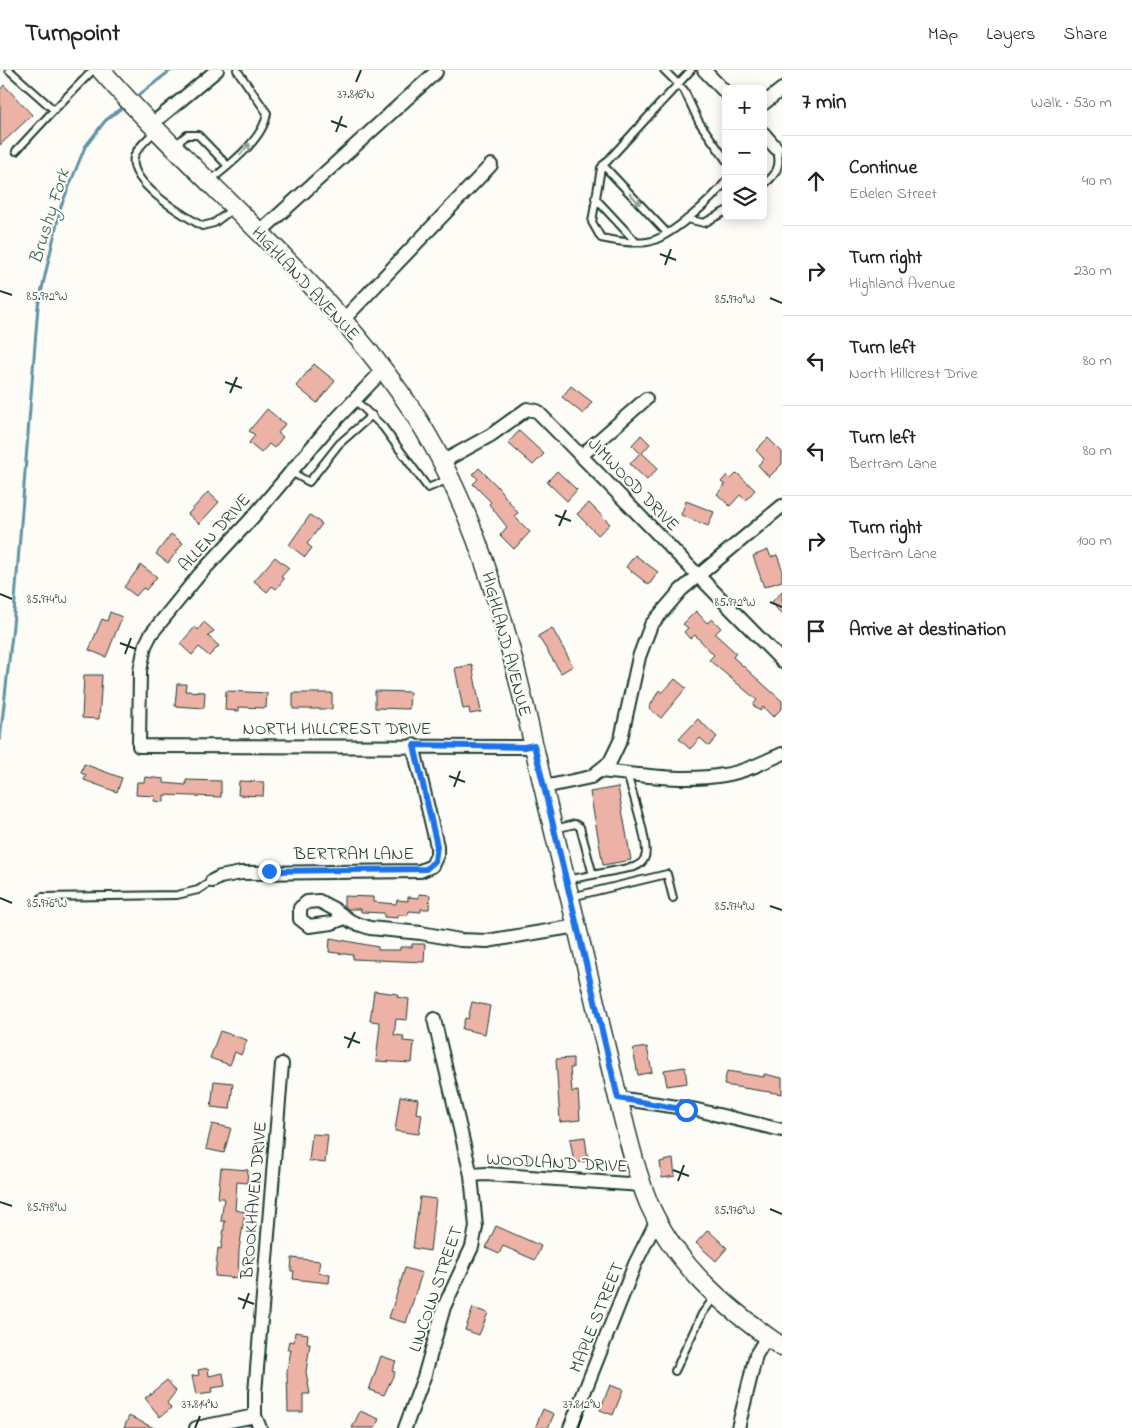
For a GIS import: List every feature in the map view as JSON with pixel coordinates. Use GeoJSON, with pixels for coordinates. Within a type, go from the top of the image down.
{"type":"FeatureCollection","features":[{"type":"Feature","properties":{"kind":"main road","name":"HIGHLAND AVENUE"},"geometry":{"type":"LineString","coordinates":[[101,70],[342,321],[383,370],[414,414],[442,462],[474,532],[492,584],[534,745],[618,1098],[642,1184],[657,1220],[680,1257],[716,1296],[777,1340]]}},
{"type":"Feature","properties":{"kind":"street"},"geometry":{"type":"LineString","coordinates":[[150,122],[217,70]]}},
{"type":"Feature","properties":{"kind":"street"},"geometry":{"type":"LineString","coordinates":[[704,70],[722,89]]}},
{"type":"Feature","properties":{"kind":"street"},"geometry":{"type":"LineString","coordinates":[[259,233],[436,72]]}},
{"type":"Feature","properties":{"kind":"street"},"geometry":{"type":"LineString","coordinates":[[767,101],[782,88]]}},
{"type":"Feature","properties":{"kind":"street"},"geometry":{"type":"LineString","coordinates":[[767,138],[776,148]]}},
{"type":"Feature","properties":{"kind":"street"},"geometry":{"type":"LineString","coordinates":[[342,321],[491,165]]}},
{"type":"Feature","properties":{"kind":"street","name":"ALLEN DRIVE"},"geometry":{"type":"LineString","coordinates":[[139,746],[140,671],[145,646],[151,634],[199,575],[354,399],[383,370]]}},
{"type":"Feature","properties":{"kind":"street"},"geometry":{"type":"LineString","coordinates":[[582,455],[646,399]]}},
{"type":"Feature","properties":{"kind":"street","name":"JIMWOOD DRIVE"},"geometry":{"type":"LineString","coordinates":[[442,462],[458,456],[491,436],[527,409],[537,411],[782,661]]}},
{"type":"Feature","properties":{"kind":"street"},"geometry":{"type":"LineString","coordinates":[[544,787],[580,780],[601,771],[610,762],[621,739],[639,657],[651,626],[670,600],[782,506]]}},
{"type":"Feature","properties":{"kind":"street","name":"NORTH HILLCREST DRIVE"},"geometry":{"type":"LineString","coordinates":[[139,746],[414,745],[524,747],[534,745]]}},
{"type":"Feature","properties":{"kind":"street","name":"BERTRAM LANE"},"geometry":{"type":"LineString","coordinates":[[212,881],[220,877],[242,873],[420,871],[432,866],[437,855],[437,841],[416,761],[414,745]]}},
{"type":"Feature","properties":{"kind":"street"},"geometry":{"type":"LineString","coordinates":[[601,771],[680,778],[726,775],[755,766],[782,754]]}},
{"type":"Feature","properties":{"kind":"street"},"geometry":{"type":"LineString","coordinates":[[345,918],[370,928],[478,942],[577,926]]}},
{"type":"Feature","properties":{"kind":"street","name":"LINCOLN STREET"},"geometry":{"type":"LineString","coordinates":[[405,1428],[424,1377],[444,1306],[472,1246],[476,1213],[471,1175],[448,1071],[434,1019]]}},
{"type":"Feature","properties":{"kind":"street","name":"BROOKHAVEN DRIVE"},"geometry":{"type":"LineString","coordinates":[[257,1422],[282,1064]]}},
{"type":"Feature","properties":{"kind":"street"},"geometry":{"type":"LineString","coordinates":[[618,1098],[697,1110],[782,1130]]}},
{"type":"Feature","properties":{"kind":"street","name":"WOODLAND DRIVE"},"geometry":{"type":"LineString","coordinates":[[471,1175],[486,1174],[642,1184]]}},
{"type":"Feature","properties":{"kind":"street","name":"MAPLE STREET"},"geometry":{"type":"LineString","coordinates":[[570,1428],[635,1264],[657,1220]]}},
{"type":"Feature","properties":{"kind":"street"},"geometry":{"type":"LineString","coordinates":[[738,1428],[756,1355],[777,1340]]}},
{"type":"Feature","properties":{"kind":"street"},"geometry":{"type":"LineString","coordinates":[[196,1428],[257,1422]]}},
{"type":"Feature","properties":{"kind":"lane"},"geometry":{"type":"LineString","coordinates":[[10,70],[54,110]]}},
{"type":"Feature","properties":{"kind":"lane"},"geometry":{"type":"LineString","coordinates":[[16,151],[93,70]]}},
{"type":"Feature","properties":{"kind":"lane"},"geometry":{"type":"LineString","coordinates":[[210,182],[245,150],[266,120],[267,113],[237,70]]}},
{"type":"Feature","properties":{"kind":"lane"},"geometry":{"type":"LineString","coordinates":[[664,70],[679,85],[693,106],[699,122],[722,154]]}},
{"type":"Feature","properties":{"kind":"lane"},"geometry":{"type":"LineString","coordinates":[[692,70],[603,165],[595,198],[592,222],[600,238],[648,242],[667,233],[687,219],[722,185]]}},
{"type":"Feature","properties":{"kind":"lane"},"geometry":{"type":"LineString","coordinates":[[150,122],[134,155],[134,168],[147,188],[202,226],[214,223],[234,208]]}},
{"type":"Feature","properties":{"kind":"lane"},"geometry":{"type":"LineString","coordinates":[[174,146],[186,136],[198,135],[228,166]]}},
{"type":"Feature","properties":{"kind":"lane"},"geometry":{"type":"LineString","coordinates":[[767,181],[779,168],[779,157],[776,148]]}},
{"type":"Feature","properties":{"kind":"lane"},"geometry":{"type":"LineString","coordinates":[[603,165],[667,233]]}},
{"type":"Feature","properties":{"kind":"lane"},"geometry":{"type":"LineString","coordinates":[[595,198],[636,242]]}},
{"type":"Feature","properties":{"kind":"lane"},"geometry":{"type":"LineString","coordinates":[[687,219],[704,223],[722,213]]}},
{"type":"Feature","properties":{"kind":"lane"},"geometry":{"type":"LineString","coordinates":[[354,399],[372,415],[428,488],[450,479]]}},
{"type":"Feature","properties":{"kind":"lane"},"geometry":{"type":"LineString","coordinates":[[290,472],[309,482],[339,444],[372,415]]}},
{"type":"Feature","properties":{"kind":"lane"},"geometry":{"type":"LineString","coordinates":[[568,889],[592,875],[634,867],[641,864],[646,856],[645,841],[627,774]]}},
{"type":"Feature","properties":{"kind":"lane"},"geometry":{"type":"LineString","coordinates":[[554,829],[575,824],[580,828],[592,875]]}},
{"type":"Feature","properties":{"kind":"lane"},"geometry":{"type":"LineString","coordinates":[[568,889],[667,874],[673,898]]}},
{"type":"Feature","properties":{"kind":"lane"},"geometry":{"type":"LineString","coordinates":[[42,897],[177,895],[198,890],[212,881]]}},
{"type":"Feature","properties":{"kind":"lane"},"geometry":{"type":"LineString","coordinates":[[675,1371],[702,1314],[716,1296]]}},
{"type":"Feature","properties":{"kind":"building"},"geometry":{"type":"Polygon","coordinates":[[[4,85],[32,115],[0,145],[0,90],[4,85]]]}},
{"type":"Feature","properties":{"kind":"building"},"geometry":{"type":"Polygon","coordinates":[[[314,364],[335,381],[317,403],[296,386],[314,364]]]}},
{"type":"Feature","properties":{"kind":"building"},"geometry":{"type":"Polygon","coordinates":[[[571,386],[592,402],[583,414],[562,397],[571,386]]]}},
{"type":"Feature","properties":{"kind":"building"},"geometry":{"type":"Polygon","coordinates":[[[267,409],[285,424],[278,433],[283,437],[274,448],[269,444],[261,453],[249,443],[255,435],[249,431],[267,409]]]}},
{"type":"Feature","properties":{"kind":"building"},"geometry":{"type":"Polygon","coordinates":[[[519,431],[544,454],[533,465],[508,443],[519,431]]]}},
{"type":"Feature","properties":{"kind":"building"},"geometry":{"type":"Polygon","coordinates":[[[641,435],[650,444],[642,453],[658,468],[647,480],[630,464],[640,453],[632,445],[641,435]]]}},
{"type":"Feature","properties":{"kind":"building"},"geometry":{"type":"Polygon","coordinates":[[[768,438],[782,452],[782,464],[769,477],[758,465],[764,459],[756,450],[768,438]]]}},
{"type":"Feature","properties":{"kind":"building"},"geometry":{"type":"Polygon","coordinates":[[[479,468],[497,486],[518,513],[514,516],[530,532],[514,549],[500,535],[507,527],[489,504],[491,502],[473,484],[478,479],[473,474],[479,468]]]}},
{"type":"Feature","properties":{"kind":"building"},"geometry":{"type":"Polygon","coordinates":[[[557,471],[577,490],[567,501],[547,482],[557,471]]]}},
{"type":"Feature","properties":{"kind":"building"},"geometry":{"type":"Polygon","coordinates":[[[737,473],[755,490],[746,500],[740,495],[730,506],[717,494],[725,485],[721,482],[727,475],[731,479],[737,473]]]}},
{"type":"Feature","properties":{"kind":"building"},"geometry":{"type":"Polygon","coordinates":[[[208,492],[219,502],[199,524],[188,514],[208,492]]]}},
{"type":"Feature","properties":{"kind":"building"},"geometry":{"type":"Polygon","coordinates":[[[686,501],[714,512],[708,526],[681,515],[686,501]]]}},
{"type":"Feature","properties":{"kind":"building"},"geometry":{"type":"Polygon","coordinates":[[[589,503],[610,524],[598,535],[577,514],[589,503]]]}},
{"type":"Feature","properties":{"kind":"building"},"geometry":{"type":"Polygon","coordinates":[[[310,515],[322,524],[307,544],[312,548],[305,557],[289,545],[310,515]]]}},
{"type":"Feature","properties":{"kind":"building"},"geometry":{"type":"Polygon","coordinates":[[[171,534],[183,543],[168,563],[156,554],[171,534]]]}},
{"type":"Feature","properties":{"kind":"building"},"geometry":{"type":"Polygon","coordinates":[[[768,550],[771,557],[777,555],[782,569],[782,581],[764,587],[753,556],[768,550]]]}},
{"type":"Feature","properties":{"kind":"building"},"geometry":{"type":"Polygon","coordinates":[[[635,555],[658,572],[649,585],[626,567],[635,555]]]}},
{"type":"Feature","properties":{"kind":"building"},"geometry":{"type":"Polygon","coordinates":[[[275,557],[289,568],[281,577],[284,579],[276,589],[272,586],[267,592],[254,581],[275,557]]]}},
{"type":"Feature","properties":{"kind":"building"},"geometry":{"type":"Polygon","coordinates":[[[141,565],[157,577],[146,590],[143,588],[136,596],[124,587],[141,565]]]}},
{"type":"Feature","properties":{"kind":"building"},"geometry":{"type":"Polygon","coordinates":[[[782,591],[782,614],[771,603],[782,591]]]}},
{"type":"Feature","properties":{"kind":"building"},"geometry":{"type":"Polygon","coordinates":[[[696,611],[707,623],[712,619],[721,628],[715,634],[736,653],[733,657],[782,701],[782,708],[773,717],[763,707],[760,711],[753,705],[757,700],[709,660],[714,655],[695,635],[690,639],[684,632],[688,628],[683,624],[696,611]]]}},
{"type":"Feature","properties":{"kind":"building"},"geometry":{"type":"Polygon","coordinates":[[[110,612],[122,617],[106,657],[89,650],[102,619],[107,621],[110,612]]]}},
{"type":"Feature","properties":{"kind":"building"},"geometry":{"type":"Polygon","coordinates":[[[204,622],[214,631],[208,636],[219,646],[209,656],[199,647],[192,655],[180,644],[195,627],[198,630],[204,622]]]}},
{"type":"Feature","properties":{"kind":"building"},"geometry":{"type":"Polygon","coordinates":[[[552,628],[573,666],[561,673],[538,636],[552,628]]]}},
{"type":"Feature","properties":{"kind":"building"},"geometry":{"type":"Polygon","coordinates":[[[472,665],[481,712],[470,714],[469,708],[463,709],[455,668],[472,665]]]}},
{"type":"Feature","properties":{"kind":"building"},"geometry":{"type":"Polygon","coordinates":[[[84,675],[102,675],[99,719],[82,718],[84,675]]]}},
{"type":"Feature","properties":{"kind":"building"},"geometry":{"type":"Polygon","coordinates":[[[675,679],[686,688],[661,718],[649,708],[659,690],[662,693],[675,679]]]}},
{"type":"Feature","properties":{"kind":"building"},"geometry":{"type":"Polygon","coordinates":[[[177,684],[186,684],[185,691],[205,692],[204,708],[175,706],[177,684]]]}},
{"type":"Feature","properties":{"kind":"building"},"geometry":{"type":"Polygon","coordinates":[[[226,691],[267,693],[266,708],[239,707],[239,711],[225,710],[226,691]]]}},
{"type":"Feature","properties":{"kind":"building"},"geometry":{"type":"Polygon","coordinates":[[[375,691],[410,692],[409,709],[375,708],[375,691]]]}},
{"type":"Feature","properties":{"kind":"building"},"geometry":{"type":"Polygon","coordinates":[[[293,693],[332,693],[332,709],[293,709],[293,693]]]}},
{"type":"Feature","properties":{"kind":"building"},"geometry":{"type":"Polygon","coordinates":[[[698,719],[717,737],[709,746],[700,738],[690,749],[679,739],[698,719]]]}},
{"type":"Feature","properties":{"kind":"building"},"geometry":{"type":"Polygon","coordinates":[[[84,764],[122,778],[117,792],[84,780],[86,775],[81,773],[84,764]]]}},
{"type":"Feature","properties":{"kind":"building"},"geometry":{"type":"Polygon","coordinates":[[[145,777],[164,779],[164,783],[186,785],[186,780],[221,781],[221,797],[164,795],[164,802],[154,801],[155,796],[136,795],[137,782],[144,782],[145,777]]]}},
{"type":"Feature","properties":{"kind":"building"},"geometry":{"type":"Polygon","coordinates":[[[239,781],[264,782],[263,796],[238,795],[239,781]]]}},
{"type":"Feature","properties":{"kind":"building"},"geometry":{"type":"Polygon","coordinates":[[[618,787],[631,860],[603,865],[590,792],[618,787]]]}},
{"type":"Feature","properties":{"kind":"building"},"geometry":{"type":"Polygon","coordinates":[[[419,894],[430,895],[429,909],[421,909],[421,912],[409,911],[408,915],[398,915],[398,918],[384,917],[384,913],[361,912],[361,909],[348,909],[344,906],[344,896],[373,897],[373,902],[396,904],[397,900],[408,901],[408,897],[419,898],[419,894]]]}},
{"type":"Feature","properties":{"kind":"building"},"geometry":{"type":"Polygon","coordinates":[[[330,938],[378,947],[378,950],[400,950],[400,947],[412,947],[412,944],[425,944],[424,962],[353,959],[353,955],[329,952],[330,938]]]}},
{"type":"Feature","properties":{"kind":"building"},"geometry":{"type":"Polygon","coordinates":[[[374,991],[398,994],[397,997],[409,999],[407,1020],[396,1019],[394,1035],[404,1036],[403,1041],[414,1042],[412,1063],[376,1061],[380,1025],[379,1022],[370,1021],[374,991]]]}},
{"type":"Feature","properties":{"kind":"building"},"geometry":{"type":"Polygon","coordinates":[[[472,1002],[490,1006],[485,1034],[462,1029],[465,1018],[468,1019],[472,1002]]]}},
{"type":"Feature","properties":{"kind":"building"},"geometry":{"type":"Polygon","coordinates":[[[220,1031],[247,1040],[241,1055],[235,1052],[230,1065],[210,1058],[220,1031]]]}},
{"type":"Feature","properties":{"kind":"building"},"geometry":{"type":"Polygon","coordinates":[[[647,1047],[652,1072],[638,1075],[633,1049],[647,1047]]]}},
{"type":"Feature","properties":{"kind":"building"},"geometry":{"type":"Polygon","coordinates":[[[573,1058],[573,1068],[570,1068],[572,1092],[578,1091],[580,1120],[560,1122],[556,1059],[573,1058]]]}},
{"type":"Feature","properties":{"kind":"building"},"geometry":{"type":"Polygon","coordinates":[[[685,1067],[687,1083],[667,1086],[664,1070],[685,1067]]]}},
{"type":"Feature","properties":{"kind":"building"},"geometry":{"type":"Polygon","coordinates":[[[727,1071],[764,1077],[764,1074],[782,1078],[782,1094],[724,1085],[727,1071]]]}},
{"type":"Feature","properties":{"kind":"building"},"geometry":{"type":"Polygon","coordinates":[[[214,1081],[233,1083],[230,1109],[211,1107],[214,1081]]]}},
{"type":"Feature","properties":{"kind":"building"},"geometry":{"type":"Polygon","coordinates":[[[400,1096],[418,1099],[416,1113],[422,1114],[419,1134],[395,1131],[400,1096]]]}},
{"type":"Feature","properties":{"kind":"building"},"geometry":{"type":"Polygon","coordinates":[[[212,1124],[231,1128],[224,1153],[206,1149],[212,1124]]]}},
{"type":"Feature","properties":{"kind":"building"},"geometry":{"type":"Polygon","coordinates":[[[312,1134],[328,1135],[325,1163],[309,1161],[312,1134]]]}},
{"type":"Feature","properties":{"kind":"building"},"geometry":{"type":"Polygon","coordinates":[[[585,1137],[588,1161],[574,1163],[570,1139],[585,1137]]]}},
{"type":"Feature","properties":{"kind":"building"},"geometry":{"type":"Polygon","coordinates":[[[673,1159],[675,1176],[662,1178],[660,1162],[673,1159]]]}},
{"type":"Feature","properties":{"kind":"building"},"geometry":{"type":"Polygon","coordinates":[[[221,1168],[248,1170],[247,1183],[237,1182],[235,1210],[245,1212],[239,1250],[238,1278],[215,1276],[218,1248],[221,1249],[225,1221],[221,1221],[224,1198],[218,1198],[221,1168]]]}},
{"type":"Feature","properties":{"kind":"building"},"geometry":{"type":"Polygon","coordinates":[[[420,1197],[436,1199],[430,1251],[413,1248],[420,1197]]]}},
{"type":"Feature","properties":{"kind":"building"},"geometry":{"type":"Polygon","coordinates":[[[496,1226],[541,1246],[535,1260],[503,1246],[499,1254],[486,1248],[496,1226]]]}},
{"type":"Feature","properties":{"kind":"building"},"geometry":{"type":"Polygon","coordinates":[[[708,1230],[727,1248],[716,1261],[696,1243],[708,1230]]]}},
{"type":"Feature","properties":{"kind":"building"},"geometry":{"type":"Polygon","coordinates":[[[292,1258],[320,1261],[318,1273],[330,1274],[329,1283],[293,1279],[294,1271],[291,1271],[292,1258]]]}},
{"type":"Feature","properties":{"kind":"building"},"geometry":{"type":"Polygon","coordinates":[[[405,1268],[422,1273],[406,1323],[389,1318],[405,1268]]]}},
{"type":"Feature","properties":{"kind":"building"},"geometry":{"type":"Polygon","coordinates":[[[473,1308],[488,1313],[479,1335],[465,1330],[473,1308]]]}},
{"type":"Feature","properties":{"kind":"building"},"geometry":{"type":"Polygon","coordinates":[[[295,1332],[308,1334],[307,1344],[310,1344],[306,1372],[310,1394],[303,1394],[303,1412],[288,1412],[287,1372],[291,1350],[287,1350],[289,1341],[294,1342],[295,1332]]]}},
{"type":"Feature","properties":{"kind":"building"},"geometry":{"type":"Polygon","coordinates":[[[381,1356],[396,1361],[392,1371],[395,1372],[384,1395],[369,1390],[381,1356]]]}},
{"type":"Feature","properties":{"kind":"building"},"geometry":{"type":"Polygon","coordinates":[[[208,1368],[209,1376],[223,1373],[225,1386],[211,1388],[212,1393],[196,1395],[192,1376],[199,1375],[198,1370],[208,1368]]]}},
{"type":"Feature","properties":{"kind":"building"},"geometry":{"type":"Polygon","coordinates":[[[167,1380],[176,1391],[167,1403],[171,1408],[160,1417],[145,1398],[167,1380]]]}},
{"type":"Feature","properties":{"kind":"building"},"geometry":{"type":"Polygon","coordinates":[[[610,1385],[623,1390],[613,1415],[600,1410],[610,1385]]]}},
{"type":"Feature","properties":{"kind":"building"},"geometry":{"type":"Polygon","coordinates":[[[543,1409],[554,1414],[548,1428],[535,1428],[543,1409]]]}},
{"type":"Feature","properties":{"kind":"building"},"geometry":{"type":"Polygon","coordinates":[[[360,1411],[379,1419],[375,1428],[352,1428],[360,1411]]]}},
{"type":"Feature","properties":{"kind":"building"},"geometry":{"type":"Polygon","coordinates":[[[129,1416],[154,1428],[124,1428],[129,1416]]]}},
{"type":"Feature","properties":{"kind":"waterway","name":"Brushy Fork"},"geometry":{"type":"LineString","coordinates":[[134,99],[171,70]]}},
{"type":"Feature","properties":{"kind":"waterway","name":"Brushy Fork"},"geometry":{"type":"LineString","coordinates":[[0,739],[13,626],[38,306],[61,206],[85,147],[105,121],[125,105]]}},
{"type":"Feature","properties":{"kind":"route"},"geometry":{"type":"LineString","coordinates":[[269,871],[420,871],[426,869],[432,866],[437,855],[436,835],[416,761],[414,745],[524,747],[534,745],[618,1098],[686,1110]]}}]}
